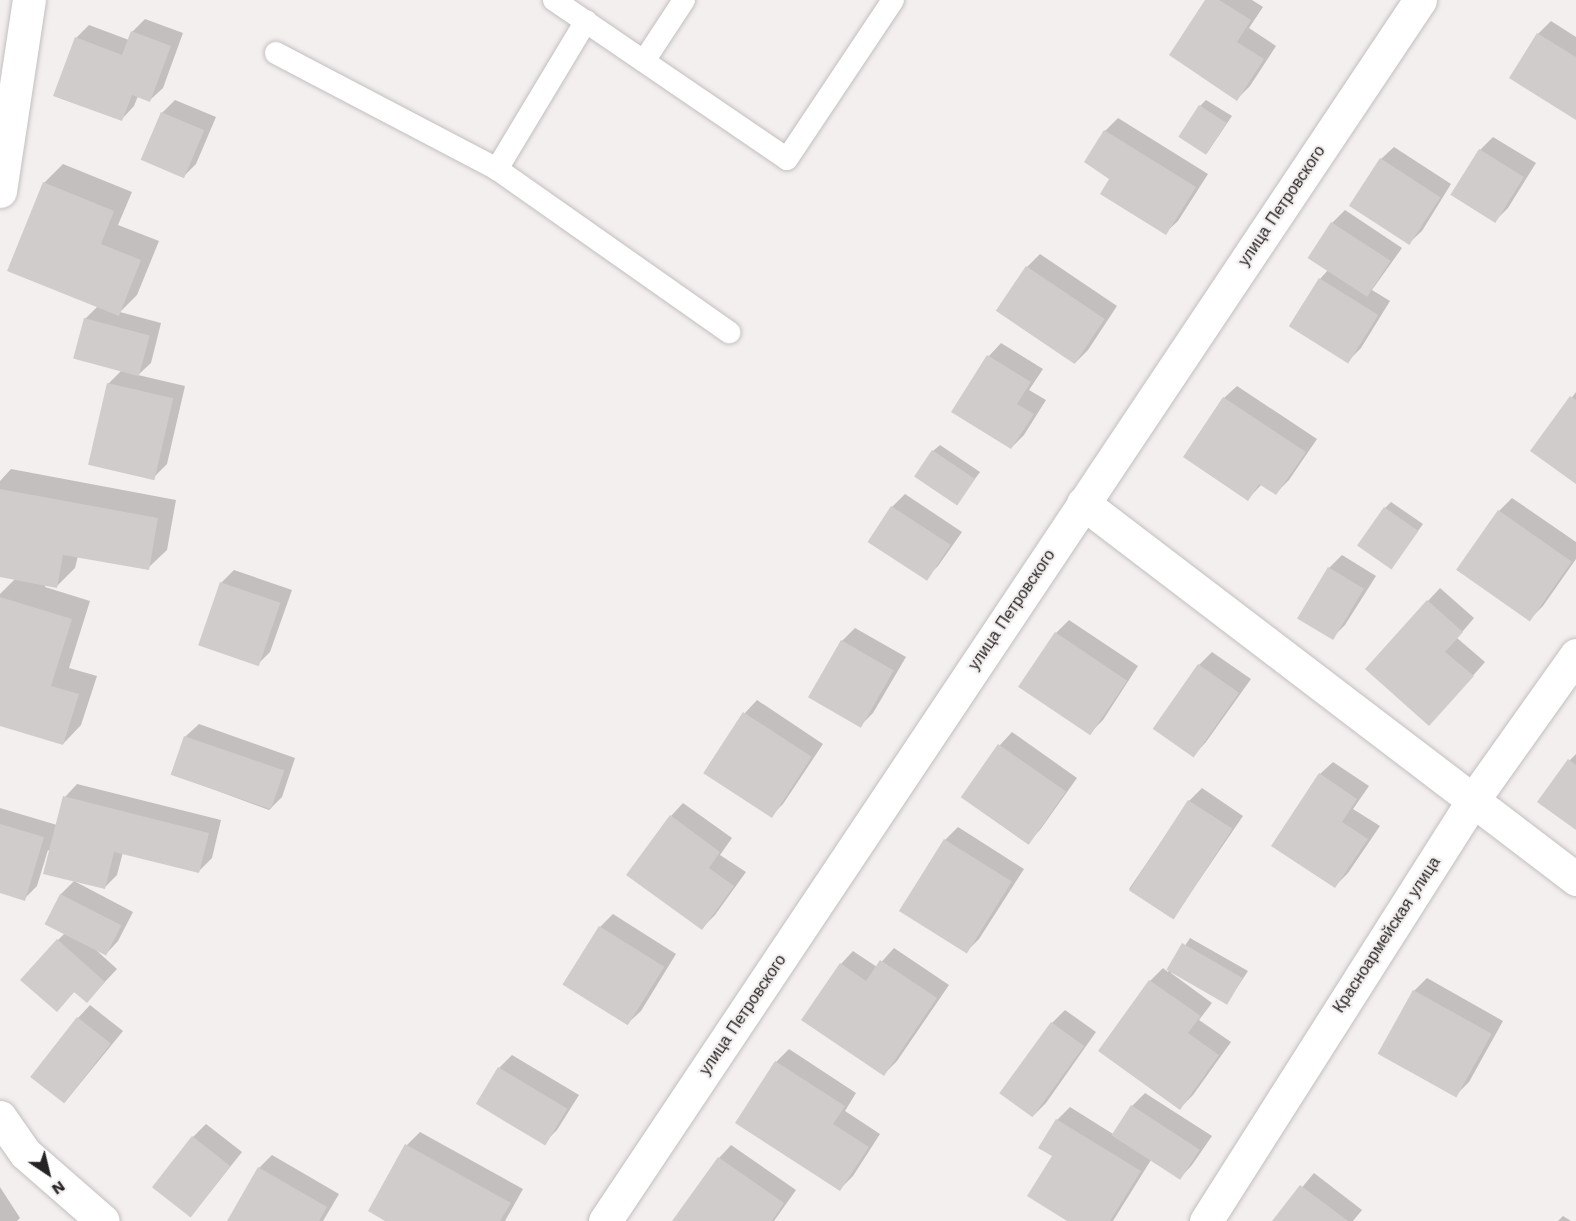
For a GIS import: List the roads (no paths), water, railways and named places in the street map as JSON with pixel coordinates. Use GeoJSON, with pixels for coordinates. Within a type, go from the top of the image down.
{"type":"FeatureCollection","features":[{"type":"Feature","properties":{"kind":"street"},"geometry":{"type":"LineString","coordinates":[[0,191],[29,0]]}},
{"type":"Feature","properties":{"kind":"street","name":"улица Петровского"},"geometry":{"type":"LineString","coordinates":[[605,1221],[1420,0]]}},
{"type":"Feature","properties":{"kind":"street"},"geometry":{"type":"LineString","coordinates":[[1083,503],[1576,879]]}},
{"type":"Feature","properties":{"kind":"street","name":"Красноармейская улица"},"geometry":{"type":"LineString","coordinates":[[1206,1221],[1473,800],[1576,655]]}},
{"type":"Feature","properties":{"kind":"street"},"geometry":{"type":"LineString","coordinates":[[0,1117],[25,1153],[103,1221]]}},
{"type":"Feature","properties":{"kind":"lane"},"geometry":{"type":"LineString","coordinates":[[554,0],[787,159],[893,0]]}},
{"type":"Feature","properties":{"kind":"lane"},"geometry":{"type":"LineString","coordinates":[[644,61],[684,0]]}},
{"type":"Feature","properties":{"kind":"lane"},"geometry":{"type":"LineString","coordinates":[[497,169],[586,21]]}},
{"type":"Feature","properties":{"kind":"lane"},"geometry":{"type":"LineString","coordinates":[[276,53],[497,169],[729,332]]}}]}
